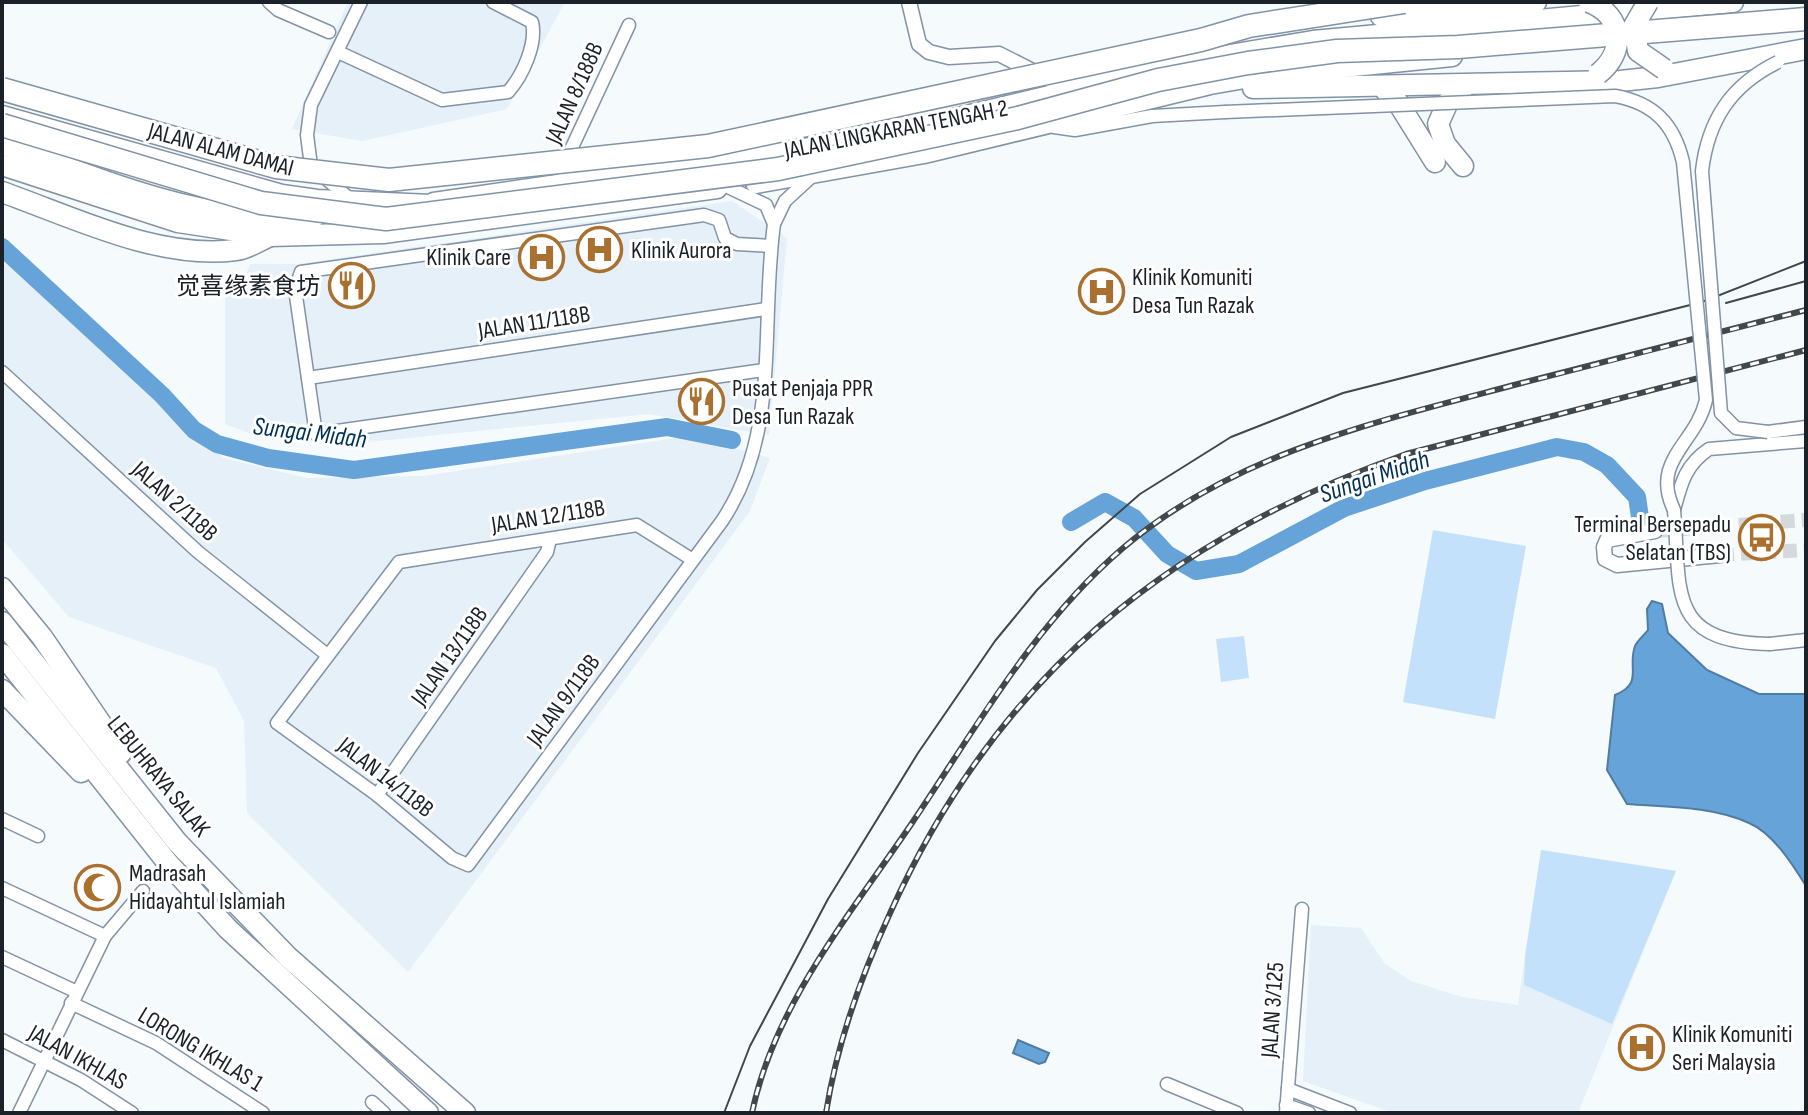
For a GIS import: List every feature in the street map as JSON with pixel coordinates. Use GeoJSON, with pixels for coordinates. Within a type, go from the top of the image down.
{"type":"FeatureCollection","features":[{"type":"Feature","properties":{"kind":"highway"},"geometry":{"type":"LineString","coordinates":[[2,89],[276,167],[389,180],[708,146],[1201,40],[1249,26],[1404,2]]}},
{"type":"Feature","properties":{"kind":"highway"},"geometry":{"type":"LineString","coordinates":[[1257,51],[1270,40],[1290,32],[1448,8],[1536,2]]}},
{"type":"Feature","properties":{"kind":"highway"},"geometry":{"type":"LineString","coordinates":[[1570,81],[1598,74],[1610,65],[1617,52],[1618,36],[1609,13],[1589,2]]}},
{"type":"Feature","properties":{"kind":"highway"},"geometry":{"type":"LineString","coordinates":[[1648,2],[1634,26],[1638,51],[1672,71]]}},
{"type":"Feature","properties":{"kind":"highway","name":"JALAN LINGKARAN TENGAH 2"},"geometry":{"type":"LineString","coordinates":[[2,144],[179,214],[289,218],[431,203],[563,181],[842,144],[1095,83],[1313,41],[1733,2]]}},
{"type":"Feature","properties":{"kind":"highway"},"geometry":{"type":"LineString","coordinates":[[2,125],[261,203],[386,219],[778,169],[1018,118],[1158,80],[1248,63],[1337,51],[1458,47],[1806,21]]}},
{"type":"Feature","properties":{"kind":"highway","name":"JALAN LINGKARAN TENGAH 2"},"geometry":{"type":"LineString","coordinates":[[2,165],[270,236],[383,233],[812,176],[1210,84],[1270,75],[1806,21]]}},
{"type":"Feature","properties":{"kind":"highway"},"geometry":{"type":"LineString","coordinates":[[1210,84],[1258,88],[1480,81],[1620,81],[1806,52]]}},
{"type":"Feature","properties":{"kind":"highway"},"geometry":{"type":"LineString","coordinates":[[1463,166],[1445,144],[1438,124],[1457,92],[1480,81]]}},
{"type":"Feature","properties":{"kind":"highway"},"geometry":{"type":"LineString","coordinates":[[1375,86],[1397,101],[1435,162]]}},
{"type":"Feature","properties":{"kind":"highway"},"geometry":{"type":"LineString","coordinates":[[3,193],[129,236],[180,247],[238,250],[270,236]]}},
{"type":"Feature","properties":{"kind":"highway"},"geometry":{"type":"LineString","coordinates":[[2,588],[42,637],[177,842]]}},
{"type":"Feature","properties":{"kind":"highway","name":"LEBUHRAYA SALAK"},"geometry":{"type":"LineString","coordinates":[[2,622],[177,842],[288,957],[465,1113]]}},
{"type":"Feature","properties":{"kind":"highway","name":"LEBUHRAYA SALAK"},"geometry":{"type":"LineString","coordinates":[[2,654],[167,862],[272,973],[428,1113]]}},
{"type":"Feature","properties":{"kind":"highway"},"geometry":{"type":"LineString","coordinates":[[2,690],[167,862]]}},
{"type":"Feature","properties":{"kind":"main road","name":"JALAN ALAM DAMAI"},"geometry":{"type":"LineString","coordinates":[[2,114],[279,192],[352,201],[431,203]]}},
{"type":"Feature","properties":{"kind":"street"},"geometry":{"type":"LineString","coordinates":[[269,2],[278,10],[329,32]]}},
{"type":"Feature","properties":{"kind":"street"},"geometry":{"type":"LineString","coordinates":[[279,192],[296,187],[311,166],[307,121],[361,2]]}},
{"type":"Feature","properties":{"kind":"street"},"geometry":{"type":"LineString","coordinates":[[338,52],[442,100],[508,92],[521,73],[535,34],[532,22],[493,2]]}},
{"type":"Feature","properties":{"kind":"street"},"geometry":{"type":"LineString","coordinates":[[909,2],[919,44],[929,52],[949,57],[999,54],[1052,81],[1095,83]]}},
{"type":"Feature","properties":{"kind":"street","name":"JALAN 8/188B"},"geometry":{"type":"LineString","coordinates":[[563,181],[567,158],[629,25]]}},
{"type":"Feature","properties":{"kind":"street"},"geometry":{"type":"LineString","coordinates":[[1806,52],[1778,62],[1742,83],[1721,108],[1709,135],[1702,171],[1721,413],[1736,428],[1806,439]]}},
{"type":"Feature","properties":{"kind":"street"},"geometry":{"type":"LineString","coordinates":[[1003,107],[1020,85],[1023,66]]}},
{"type":"Feature","properties":{"kind":"street"},"geometry":{"type":"LineString","coordinates":[[1043,125],[1075,130],[1152,116],[1615,96],[1654,110],[1672,131],[1683,162],[1706,400],[1697,424],[1679,448],[1666,478],[1667,496],[1674,510],[1684,606],[1692,620],[1719,639],[1736,643],[1806,640]]}},
{"type":"Feature","properties":{"kind":"street"},"geometry":{"type":"LineString","coordinates":[[311,166],[352,201]]}},
{"type":"Feature","properties":{"kind":"street"},"geometry":{"type":"LineString","coordinates":[[774,224],[785,201],[812,176]]}},
{"type":"Feature","properties":{"kind":"street"},"geometry":{"type":"LineString","coordinates":[[726,186],[766,205],[774,224]]}},
{"type":"Feature","properties":{"kind":"street"},"geometry":{"type":"LineString","coordinates":[[764,370],[316,434],[295,289],[301,272],[704,215],[719,220],[725,238],[737,244],[771,246]]}},
{"type":"Feature","properties":{"kind":"street","name":"JALAN 9/118B"},"geometry":{"type":"LineString","coordinates":[[468,865],[693,560],[746,481],[756,451],[774,224]]}},
{"type":"Feature","properties":{"kind":"street","name":"JALAN 11/118B"},"geometry":{"type":"LineString","coordinates":[[308,378],[766,309]]}},
{"type":"Feature","properties":{"kind":"street","name":"JALAN 2/118B"},"geometry":{"type":"LineString","coordinates":[[2,372],[198,552],[326,654]]}},
{"type":"Feature","properties":{"kind":"street"},"geometry":{"type":"LineString","coordinates":[[1768,432],[1806,427]]}},
{"type":"Feature","properties":{"kind":"street"},"geometry":{"type":"LineString","coordinates":[[1674,510],[1684,473],[1696,457],[1709,449],[1806,439]]}},
{"type":"Feature","properties":{"kind":"street","name":"JALAN 12/118B"},"geometry":{"type":"LineString","coordinates":[[326,654],[399,562],[637,525],[693,560]]}},
{"type":"Feature","properties":{"kind":"street"},"geometry":{"type":"LineString","coordinates":[[1678,529],[1680,560]]}},
{"type":"Feature","properties":{"kind":"street"},"geometry":{"type":"LineString","coordinates":[[1655,531],[1607,540],[1605,559],[1617,565],[1720,555]]}},
{"type":"Feature","properties":{"kind":"street","name":"JALAN 13/118B"},"geometry":{"type":"LineString","coordinates":[[377,795],[482,650],[547,552],[550,539]]}},
{"type":"Feature","properties":{"kind":"street","name":"JALAN 14/118B"},"geometry":{"type":"LineString","coordinates":[[326,654],[277,723],[377,795],[452,858],[468,865]]}},
{"type":"Feature","properties":{"kind":"street"},"geometry":{"type":"LineString","coordinates":[[2,819],[38,836]]}},
{"type":"Feature","properties":{"kind":"street"},"geometry":{"type":"LineString","coordinates":[[2,888],[105,936]]}},
{"type":"Feature","properties":{"kind":"street"},"geometry":{"type":"LineString","coordinates":[[19,1113],[105,936],[143,891]]}},
{"type":"Feature","properties":{"kind":"street","name":"JALAN 3/125"},"geometry":{"type":"LineString","coordinates":[[1286,1109],[1302,909]]}},
{"type":"Feature","properties":{"kind":"street","name":"LORONG IKHLAS 1"},"geometry":{"type":"LineString","coordinates":[[2,957],[156,1043],[263,1113]]}},
{"type":"Feature","properties":{"kind":"street","name":"JALAN IKHLAS"},"geometry":{"type":"LineString","coordinates":[[2,1040],[44,1060],[124,1111]]}},
{"type":"Feature","properties":{"kind":"street"},"geometry":{"type":"LineString","coordinates":[[1167,1084],[1202,1107],[1237,1113]]}},
{"type":"Feature","properties":{"kind":"street"},"geometry":{"type":"LineString","coordinates":[[1288,1089],[1350,1113]]}},
{"type":"Feature","properties":{"kind":"street"},"geometry":{"type":"LineString","coordinates":[[372,1102],[384,1113]]}},
{"type":"Feature","properties":{"kind":"street"},"geometry":{"type":"LineString","coordinates":[[1286,1109],[1309,1113]]}},
{"type":"Feature","properties":{"kind":"shaded area"},"geometry":{"type":"Polygon","coordinates":[[[348,2],[565,2],[507,109],[362,141],[292,129],[348,2]]]}},
{"type":"Feature","properties":{"kind":"shaded area"},"geometry":{"type":"Polygon","coordinates":[[[732,201],[787,238],[769,435],[649,414],[338,445],[259,437],[225,424],[225,279],[244,280],[250,264],[298,264],[732,201]]]}},
{"type":"Feature","properties":{"kind":"shaded area"},"geometry":{"type":"Polygon","coordinates":[[[2,259],[223,458],[307,478],[424,476],[689,436],[770,458],[750,511],[408,972],[247,813],[244,721],[216,668],[69,617],[2,539],[2,259]]]}},
{"type":"Feature","properties":{"kind":"shaded area"},"geometry":{"type":"Polygon","coordinates":[[[1433,530],[1526,546],[1495,719],[1403,702],[1433,530]]]}},
{"type":"Feature","properties":{"kind":"shaded area"},"geometry":{"type":"Polygon","coordinates":[[[1244,636],[1249,678],[1221,682],[1216,639],[1244,636]]]}},
{"type":"Feature","properties":{"kind":"shaded area"},"geometry":{"type":"Polygon","coordinates":[[[1541,850],[1676,871],[1578,1113],[1393,1113],[1303,1081],[1311,925],[1361,928],[1385,964],[1411,981],[1462,997],[1518,1005],[1541,850]]]}},
{"type":"Feature","properties":{"kind":"shaded area"},"geometry":{"type":"Polygon","coordinates":[[[1541,850],[1676,871],[1612,1024],[1524,985],[1525,956],[1541,850]]]}},
{"type":"Feature","properties":{"kind":"water"},"geometry":{"type":"Polygon","coordinates":[[[1652,601],[1662,604],[1668,633],[1707,670],[1759,694],[1806,694],[1806,886],[1782,850],[1758,828],[1735,817],[1704,810],[1627,804],[1607,770],[1615,695],[1632,680],[1635,646],[1648,630],[1647,609],[1652,601]]]}},
{"type":"Feature","properties":{"kind":"water"},"geometry":{"type":"Polygon","coordinates":[[[1018,1040],[1049,1053],[1045,1062],[1039,1064],[1013,1053],[1018,1040]]]}},
{"type":"Feature","properties":{"kind":"waterway","name":"Sungai Midah"},"geometry":{"type":"LineString","coordinates":[[2,247],[162,395],[194,430],[217,444],[268,458],[354,470],[667,427],[732,440]]}},
{"type":"Feature","properties":{"kind":"waterway","name":"Sungai Midah"},"geometry":{"type":"LineString","coordinates":[[1071,522],[1105,502],[1134,518],[1167,554],[1196,571],[1239,564],[1344,508],[1425,481],[1557,447],[1584,452],[1607,465],[1637,497],[1641,524]]}},
{"type":"Feature","properties":{"kind":"tunnel"},"geometry":{"type":"LineString","coordinates":[[1655,531],[1806,520]]}},
{"type":"Feature","properties":{"kind":"tunnel"},"geometry":{"type":"LineString","coordinates":[[1720,555],[1806,550]]}},
{"type":"Feature","properties":{"kind":"tram line"},"geometry":{"type":"LineString","coordinates":[[724,1113],[750,1046],[828,899],[918,753],[995,641],[1037,590],[1140,494],[1231,437],[1343,393],[1702,302],[1806,261]]}},
{"type":"Feature","properties":{"kind":"tram line"},"geometry":{"type":"LineString","coordinates":[[1726,303],[1806,281]]}},
{"type":"Feature","properties":{"kind":"railway"},"geometry":{"type":"LineString","coordinates":[[752,1113],[763,1073],[796,997],[983,714],[1061,610],[1123,548],[1166,515],[1260,464],[1361,427],[1806,310]]}},
{"type":"Feature","properties":{"kind":"railway"},"geometry":{"type":"LineString","coordinates":[[826,1113],[843,1035],[860,985],[891,911],[934,828],[983,753],[1038,686],[1099,627],[1166,574],[1240,528],[1320,488],[1406,454],[1806,350]]}},
{"type":"Feature","properties":{"kind":"place","name":"Klinik Aurora"},"geometry":{"type":"Point","coordinates":[600,250]}},
{"type":"Feature","properties":{"kind":"place","name":"Klinik Care"},"geometry":{"type":"Point","coordinates":[542,257]}},
{"type":"Feature","properties":{"kind":"place","name":"觉喜缘素食坊"},"geometry":{"type":"Point","coordinates":[351,286]}},
{"type":"Feature","properties":{"kind":"place","name":"Klinik Komuniti Desa Tun Razak"},"geometry":{"type":"Point","coordinates":[1101,291]}},
{"type":"Feature","properties":{"kind":"place","name":"Pusat Penjaja PPR Desa Tun Razak"},"geometry":{"type":"Point","coordinates":[701,402]}},
{"type":"Feature","properties":{"kind":"place","name":"Terminal Bersepadu Selatan (TBS)"},"geometry":{"type":"Point","coordinates":[1762,538]}},
{"type":"Feature","properties":{"kind":"place","name":"Madrasah Hidayahtul Islamiah"},"geometry":{"type":"Point","coordinates":[98,887]}},
{"type":"Feature","properties":{"kind":"place","name":"Klinik Komuniti Seri Malaysia"},"geometry":{"type":"Point","coordinates":[1641,1048]}}]}
